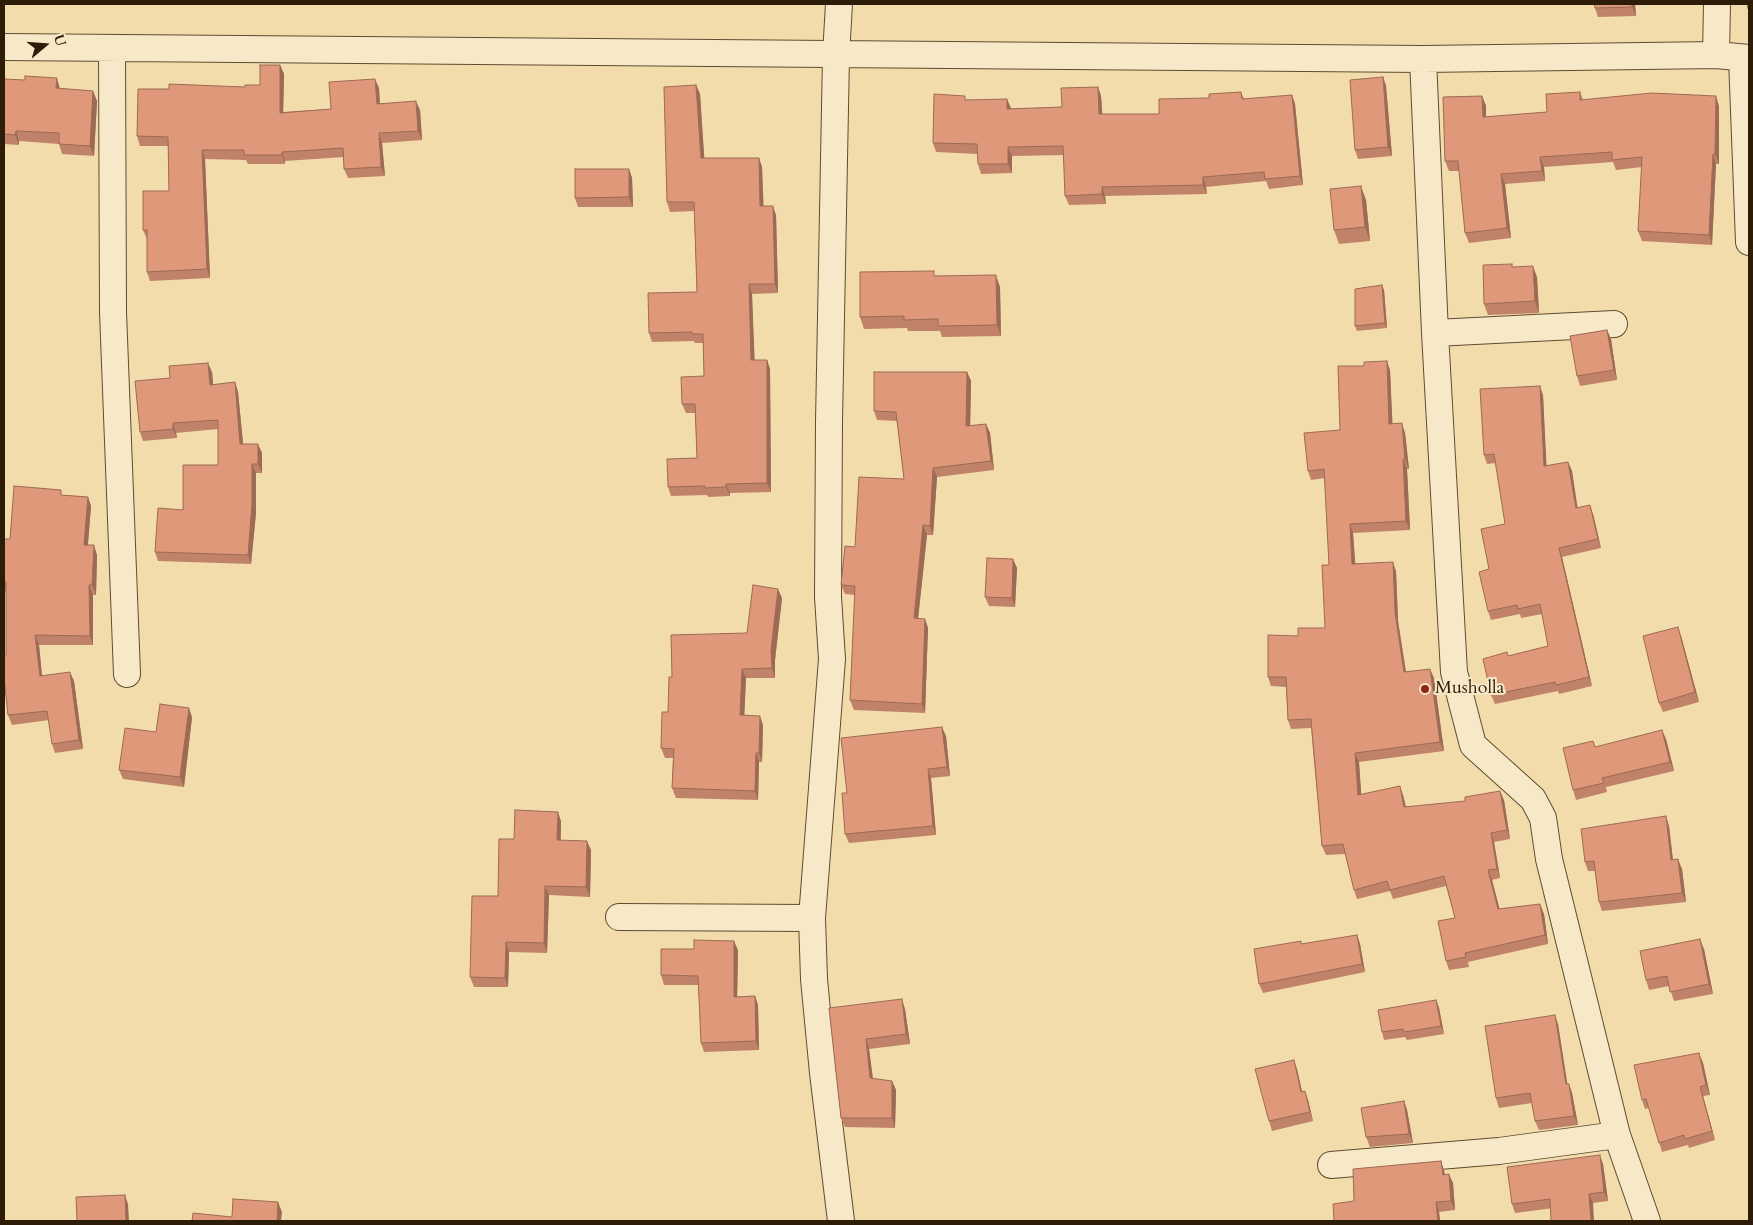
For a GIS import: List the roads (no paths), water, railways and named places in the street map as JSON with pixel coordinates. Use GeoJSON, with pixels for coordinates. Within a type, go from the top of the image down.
{"type":"FeatureCollection","features":[{"type":"Feature","properties":{"kind":"street"},"geometry":{"type":"LineString","coordinates":[[839,4],[836,56],[828,597],[832,659],[812,918],[820,1045],[841,1221]]}},
{"type":"Feature","properties":{"kind":"street"},"geometry":{"type":"LineString","coordinates":[[1716,4],[1716,54]]}},
{"type":"Feature","properties":{"kind":"street"},"geometry":{"type":"LineString","coordinates":[[4,47],[836,56],[1423,59],[1716,54],[1746,58],[1749,242]]}},
{"type":"Feature","properties":{"kind":"street"},"geometry":{"type":"LineString","coordinates":[[112,49],[113,312],[127,674]]}},
{"type":"Feature","properties":{"kind":"street"},"geometry":{"type":"LineString","coordinates":[[1423,59],[1435,333],[1454,672],[1473,746],[1533,798],[1543,818],[1549,859],[1617,1135],[1647,1221]]}},
{"type":"Feature","properties":{"kind":"street"},"geometry":{"type":"LineString","coordinates":[[1435,333],[1614,324]]}},
{"type":"Feature","properties":{"kind":"street"},"geometry":{"type":"LineString","coordinates":[[619,917],[812,918]]}},
{"type":"Feature","properties":{"kind":"street"},"geometry":{"type":"LineString","coordinates":[[1331,1165],[1499,1152],[1617,1135]]}},
{"type":"Feature","properties":{"kind":"place","name":"Musholla"},"geometry":{"type":"Point","coordinates":[1425,689]}}]}
